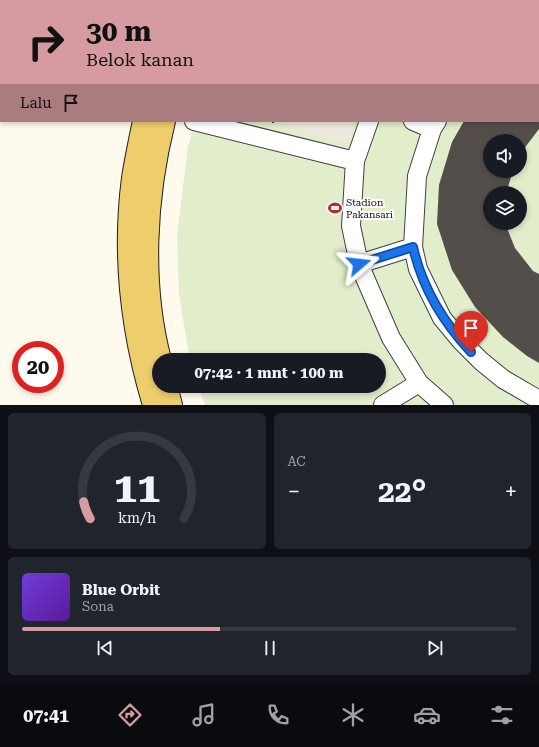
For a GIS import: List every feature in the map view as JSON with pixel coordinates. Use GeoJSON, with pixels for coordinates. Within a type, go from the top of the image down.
{"type":"FeatureCollection","features":[{"type":"Feature","properties":{"kind":"main road"},"geometry":{"type":"LineString","coordinates":[[144,122],[133,178],[130,228],[130,278],[136,328],[146,377],[154,405]]}},
{"type":"Feature","properties":{"kind":"main road"},"geometry":{"type":"LineString","coordinates":[[159,353],[149,297],[147,242],[151,187],[164,122]]}},
{"type":"Feature","properties":{"kind":"main road"},"geometry":{"type":"LineString","coordinates":[[168,393],[171,405]]}},
{"type":"Feature","properties":{"kind":"lane"},"geometry":{"type":"LineString","coordinates":[[198,122],[355,161]]}},
{"type":"Feature","properties":{"kind":"lane"},"geometry":{"type":"LineString","coordinates":[[369,122],[355,161],[351,226],[359,264],[391,338],[419,384],[444,405]]}},
{"type":"Feature","properties":{"kind":"lane"},"geometry":{"type":"LineString","coordinates":[[419,122],[434,125],[417,176],[413,247],[418,269],[442,318],[480,361],[533,400]]}},
{"type":"Feature","properties":{"kind":"lane"},"geometry":{"type":"LineString","coordinates":[[359,264],[413,247]]}},
{"type":"Feature","properties":{"kind":"lane"},"geometry":{"type":"LineString","coordinates":[[383,405],[419,384]]}},
{"type":"Feature","properties":{"kind":"green space","name":"Stadion Pakansari"},"geometry":{"type":"Polygon","coordinates":[[[203,122],[539,122],[539,405],[205,405],[201,393],[386,393],[386,353],[189,353],[179,295],[177,235],[188,146],[194,129],[203,122]]]}},
{"type":"Feature","properties":{"kind":"shaded area"},"geometry":{"type":"Polygon","coordinates":[[[269,122],[356,122],[346,144],[269,122]]]}},
{"type":"Feature","properties":{"kind":"building"},"geometry":{"type":"Polygon","coordinates":[[[463,122],[539,122],[539,129],[527,145],[527,134],[483,134],[483,178],[511,178],[508,186],[483,186],[483,230],[508,230],[515,248],[533,271],[539,274],[539,363],[527,356],[503,337],[475,307],[452,270],[437,224],[439,185],[452,142],[463,122]]]}},
{"type":"Feature","properties":{"kind":"place","name":"Stadion Pakansari"},"geometry":{"type":"Point","coordinates":[335,208]}},
{"type":"Feature","properties":{"kind":"route"},"geometry":{"type":"LineString","coordinates":[[359,264],[413,247],[418,269],[442,318],[471,352]]}}]}
